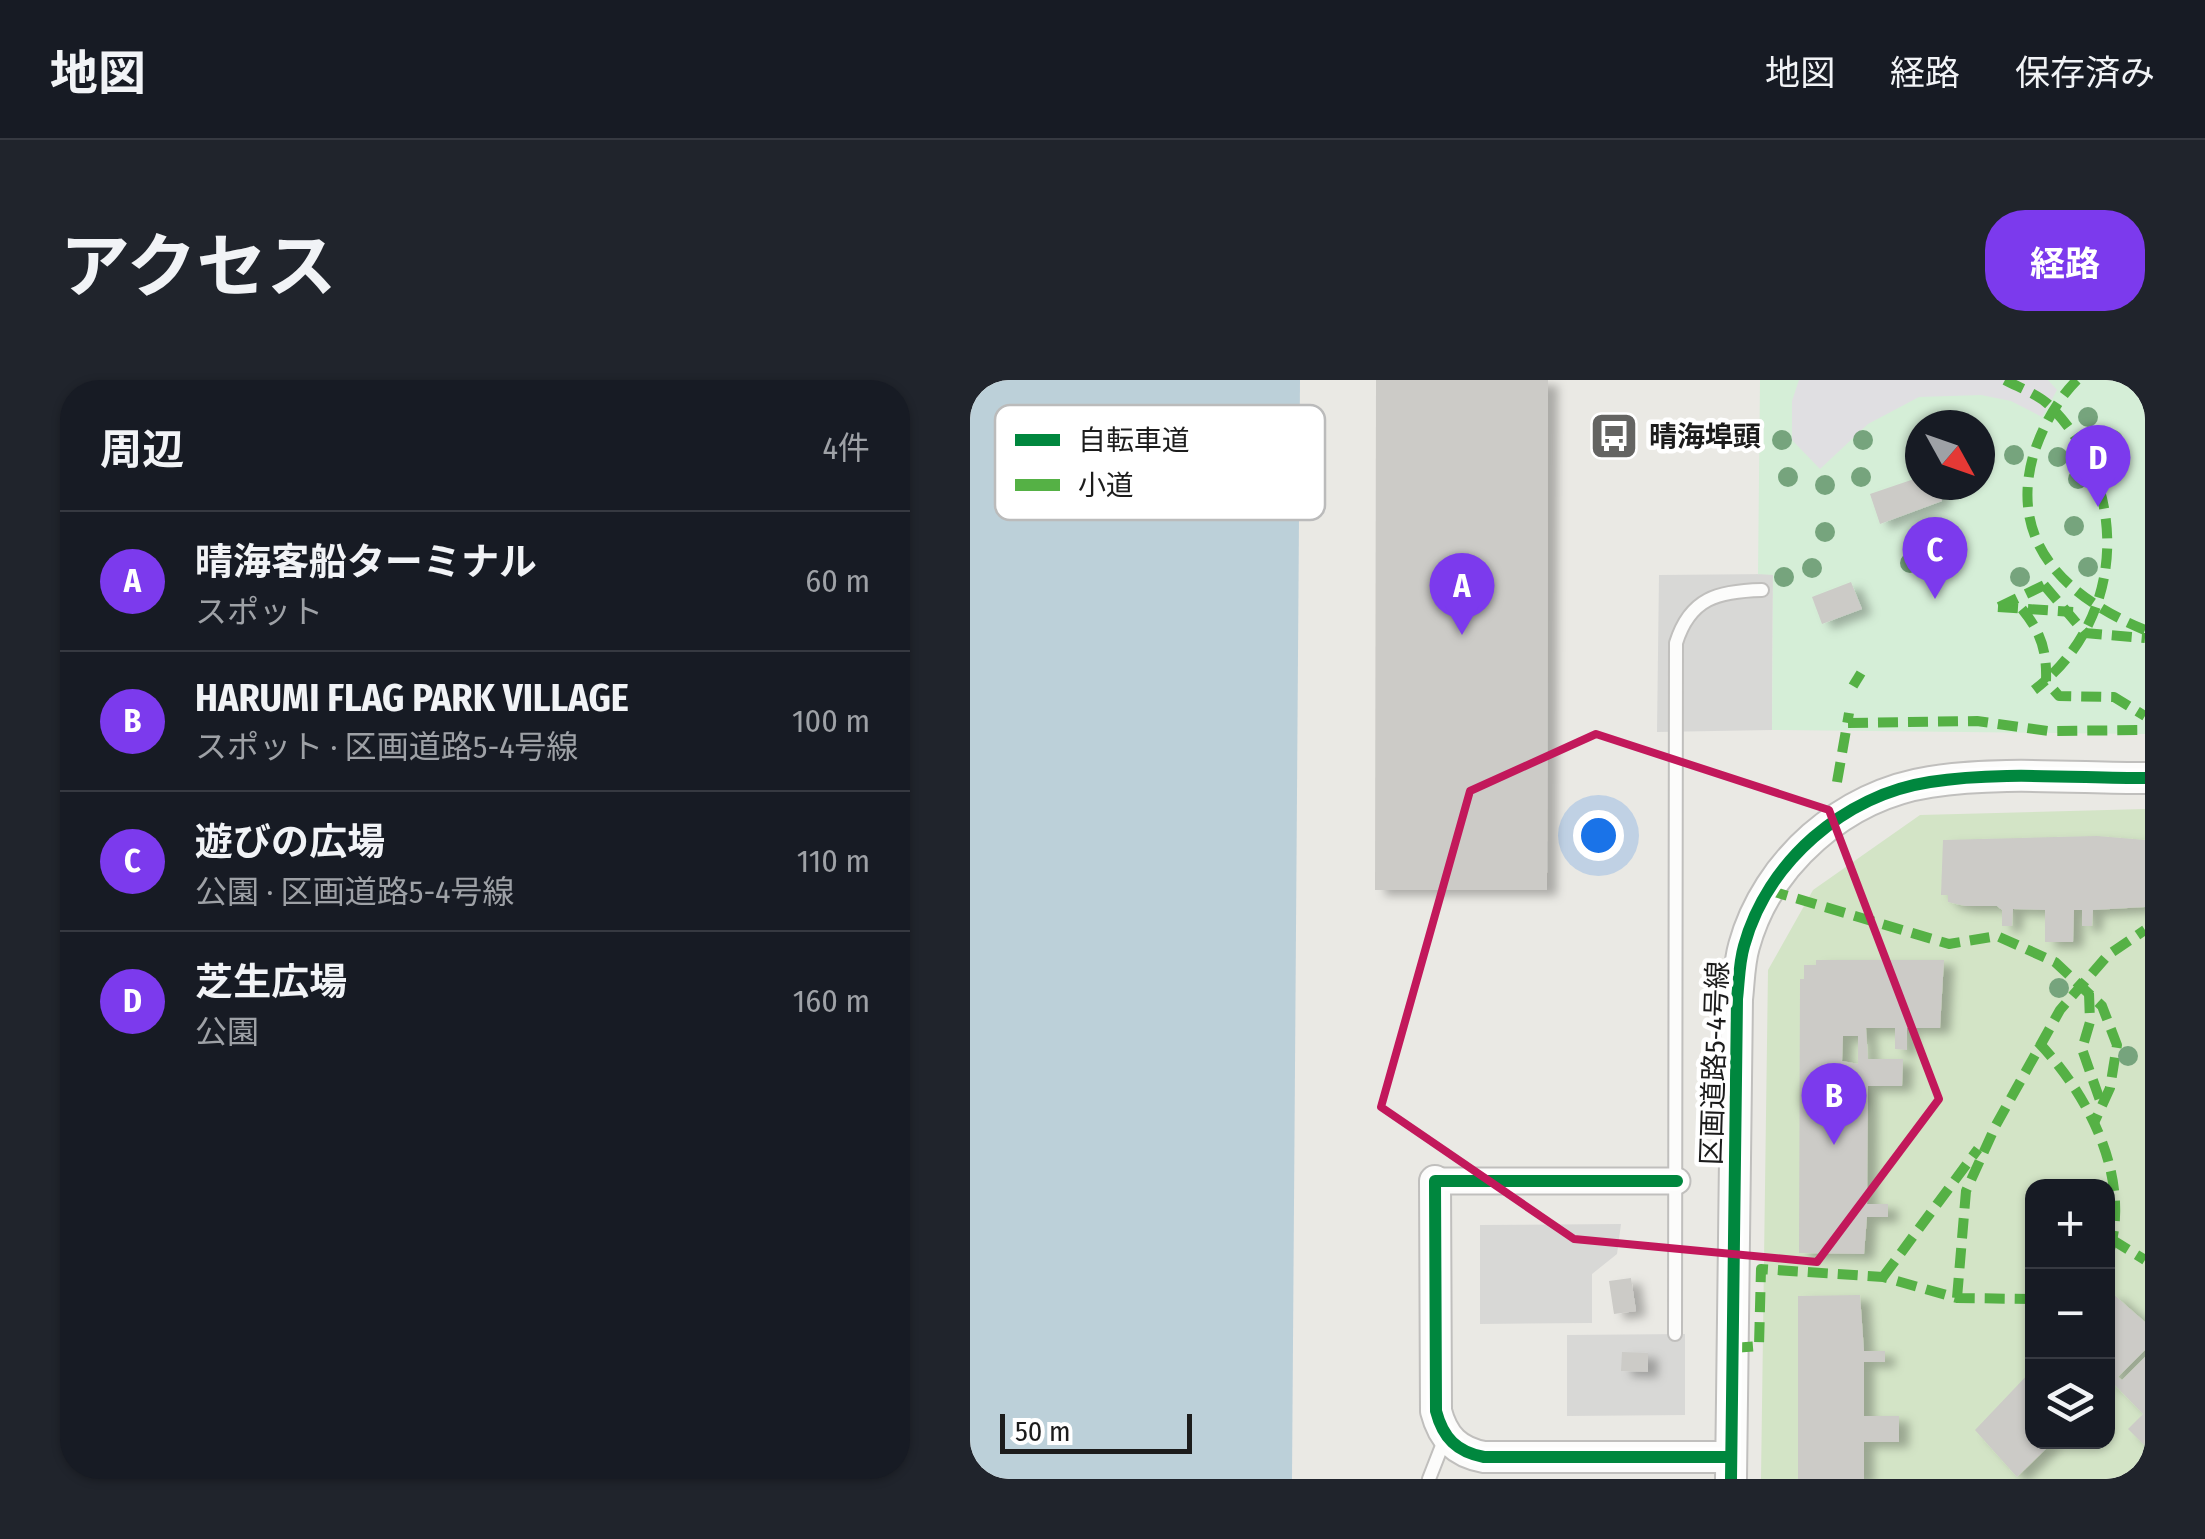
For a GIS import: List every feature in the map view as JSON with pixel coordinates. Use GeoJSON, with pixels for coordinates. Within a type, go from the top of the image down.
{"type":"FeatureCollection","features":[{"type":"Feature","properties":{"kind":"street","name":"区画道路5-4号線"},"geometry":{"type":"LineString","coordinates":[[1731,1468],[1736,999],[1743,948],[1768,890],[1828,824],[1854,808],[1903,788],[1952,780],[2145,778]]}},
{"type":"Feature","properties":{"kind":"street"},"geometry":{"type":"LineString","coordinates":[[1677,1181],[1436,1181],[1436,1412],[1446,1436],[1468,1454],[1484,1458],[1731,1468]]}},
{"type":"Feature","properties":{"kind":"lane"},"geometry":{"type":"LineString","coordinates":[[1675,1334],[1676,643],[1684,620],[1704,602],[1728,591],[1762,590]]}},
{"type":"Feature","properties":{"kind":"lane"},"geometry":{"type":"LineString","coordinates":[[1429,1479],[1446,1436]]}},
{"type":"Feature","properties":{"kind":"highlighted area"},"geometry":{"type":"Polygon","coordinates":[[[1596,734],[1829,810],[1939,1099],[1817,1262],[1574,1239],[1381,1107],[1470,791],[1596,734]]]}},
{"type":"Feature","properties":{"kind":"shaded area"},"geometry":{"type":"Polygon","coordinates":[[[1799,380],[2048,380],[2057,390],[2042,417],[2011,401],[1981,395],[1919,397],[1868,424],[1820,469],[1792,440],[1792,401],[1799,380]]]}},
{"type":"Feature","properties":{"kind":"shaded area"},"geometry":{"type":"Polygon","coordinates":[[[1773,574],[1772,730],[1657,732],[1659,575],[1773,574]]]}},
{"type":"Feature","properties":{"kind":"shaded area"},"geometry":{"type":"Polygon","coordinates":[[[1621,1224],[1617,1254],[1592,1274],[1592,1323],[1480,1324],[1480,1225],[1621,1224]]]}},
{"type":"Feature","properties":{"kind":"shaded area"},"geometry":{"type":"Polygon","coordinates":[[[1685,1334],[1685,1415],[1567,1416],[1567,1335],[1685,1334]]]}},
{"type":"Feature","properties":{"kind":"green space"},"geometry":{"type":"Polygon","coordinates":[[[1760,380],[2145,380],[2145,734],[1772,730],[1773,575],[1758,574],[1760,380]]]}},
{"type":"Feature","properties":{"kind":"green space"},"geometry":{"type":"Polygon","coordinates":[[[2145,809],[2145,1479],[1761,1479],[1768,970],[1813,890],[1920,815],[2145,809]]]}},
{"type":"Feature","properties":{"kind":"water"},"geometry":{"type":"Polygon","coordinates":[[[970,380],[1300,380],[1300,405],[995,405],[995,520],[1299,520],[1292,1479],[970,1479],[970,380]]]}},
{"type":"Feature","properties":{"kind":"building"},"geometry":{"type":"Polygon","coordinates":[[[1376,380],[1548,380],[1547,890],[1375,890],[1376,380]]]}},
{"type":"Feature","properties":{"kind":"building"},"geometry":{"type":"Polygon","coordinates":[[[1905,482],[1905,500],[1942,501],[1880,524],[1870,494],[1905,482]]]}},
{"type":"Feature","properties":{"kind":"building"},"geometry":{"type":"Polygon","coordinates":[[[1851,582],[1862,609],[1822,624],[1812,597],[1851,582]]]}},
{"type":"Feature","properties":{"kind":"building"},"geometry":{"type":"Polygon","coordinates":[[[2097,836],[2145,840],[2145,907],[2093,910],[2092,926],[2082,926],[2082,910],[2074,910],[2073,942],[2045,942],[2045,910],[2013,909],[2012,926],[2002,926],[2002,910],[1997,906],[1965,906],[1948,902],[1948,895],[1941,895],[1943,840],[2097,836]]]}},
{"type":"Feature","properties":{"kind":"building"},"geometry":{"type":"Polygon","coordinates":[[[1816,960],[1944,960],[1940,1028],[1907,1028],[1907,1050],[1895,1049],[1895,1028],[1866,1028],[1868,1059],[1903,1059],[1902,1086],[1868,1086],[1867,1204],[1888,1204],[1888,1217],[1867,1217],[1864,1254],[1799,1253],[1800,979],[1804,979],[1804,965],[1816,965],[1816,960]],[[1843,1036],[1842,1061],[1858,1064],[1858,1036],[1843,1036]]]}},
{"type":"Feature","properties":{"kind":"building"},"geometry":{"type":"Polygon","coordinates":[[[1631,1278],[1636,1311],[1614,1314],[1609,1281],[1631,1278]]]}},
{"type":"Feature","properties":{"kind":"building"},"geometry":{"type":"Polygon","coordinates":[[[1860,1295],[1864,1351],[1885,1351],[1885,1362],[1864,1362],[1864,1416],[1899,1416],[1899,1442],[1864,1442],[1864,1479],[1798,1479],[1798,1296],[1860,1295]]]}},
{"type":"Feature","properties":{"kind":"building"},"geometry":{"type":"Polygon","coordinates":[[[2115,1296],[2145,1322],[2145,1350],[2118,1377],[2122,1380],[2145,1357],[2145,1446],[2128,1429],[2143,1414],[2115,1385],[2115,1296]]]}},
{"type":"Feature","properties":{"kind":"building"},"geometry":{"type":"Polygon","coordinates":[[[1622,1352],[1648,1353],[1648,1372],[1621,1371],[1622,1352]]]}},
{"type":"Feature","properties":{"kind":"building"},"geometry":{"type":"Polygon","coordinates":[[[2025,1377],[2025,1449],[2046,1449],[2017,1477],[1975,1430],[2025,1377]]]}},
{"type":"Feature","properties":{"kind":"marked path"},"geometry":{"type":"LineString","coordinates":[[2005,380],[2046,403],[2077,440],[2095,476],[2105,514],[2107,553],[2101,591],[2087,628],[2064,661],[2034,690]]}},
{"type":"Feature","properties":{"kind":"marked path"},"geometry":{"type":"LineString","coordinates":[[2077,380],[2051,414],[2034,453],[2028,485],[2029,514],[2037,540],[2068,584],[2091,602],[2145,630]]}},
{"type":"Feature","properties":{"kind":"marked path"},"geometry":{"type":"LineString","coordinates":[[1999,607],[2053,581]]}},
{"type":"Feature","properties":{"kind":"marked path"},"geometry":{"type":"LineString","coordinates":[[2044,585],[2085,633],[2145,638]]}},
{"type":"Feature","properties":{"kind":"marked path"},"geometry":{"type":"LineString","coordinates":[[1998,607],[2073,612]]}},
{"type":"Feature","properties":{"kind":"marked path"},"geometry":{"type":"LineString","coordinates":[[2022,609],[2042,642],[2046,681],[2059,696],[2114,697],[2145,716]]}},
{"type":"Feature","properties":{"kind":"marked path"},"geometry":{"type":"LineString","coordinates":[[1853,686],[1861,673]]}},
{"type":"Feature","properties":{"kind":"marked path"},"geometry":{"type":"LineString","coordinates":[[1837,782],[1849,713]]}},
{"type":"Feature","properties":{"kind":"marked path"},"geometry":{"type":"LineString","coordinates":[[1848,723],[1977,721],[2048,731],[2145,730]]}},
{"type":"Feature","properties":{"kind":"marked path"},"geometry":{"type":"LineString","coordinates":[[1768,890],[1949,944],[1997,936],[2055,962],[2102,1006],[2117,1045],[2110,1088],[2094,1123]]}},
{"type":"Feature","properties":{"kind":"marked path"},"geometry":{"type":"LineString","coordinates":[[1957,1298],[1966,1191],[1996,1125],[2060,1010],[2108,955],[2145,930]]}},
{"type":"Feature","properties":{"kind":"marked path"},"geometry":{"type":"LineString","coordinates":[[2089,993],[2090,1022],[2082,1049],[2102,1106]]}},
{"type":"Feature","properties":{"kind":"marked path"},"geometry":{"type":"LineString","coordinates":[[2038,1042],[2057,1063],[2089,1113],[2102,1140],[2112,1179]]}},
{"type":"Feature","properties":{"kind":"marked path"},"geometry":{"type":"LineString","coordinates":[[1883,1277],[1978,1149]]}},
{"type":"Feature","properties":{"kind":"marked path"},"geometry":{"type":"LineString","coordinates":[[2115,1241],[2145,1260]]}},
{"type":"Feature","properties":{"kind":"marked path"},"geometry":{"type":"LineString","coordinates":[[1733,1348],[1759,1346],[1761,1269],[1883,1277],[1957,1298],[2025,1299]]}},
{"type":"Feature","properties":{"kind":"cycle path"},"geometry":{"type":"LineString","coordinates":[[1731,1479],[1737,999],[1744,946],[1771,887],[1813,837],[1839,817],[1898,789],[1983,777],[2145,778]]}},
{"type":"Feature","properties":{"kind":"cycle path"},"geometry":{"type":"LineString","coordinates":[[1677,1181],[1435,1181],[1436,1411],[1452,1442],[1466,1452],[1484,1457],[1731,1457]]}},
{"type":"Feature","properties":{"kind":"place","name":"晴海埠頭"},"geometry":{"type":"Point","coordinates":[1614,436]}},
{"type":"Feature","properties":{"kind":"place","name":"芝生広場"},"geometry":{"type":"Point","coordinates":[2098,507]}},
{"type":"Feature","properties":{"kind":"place","name":"遊びの広場"},"geometry":{"type":"Point","coordinates":[1935,599]}},
{"type":"Feature","properties":{"kind":"place","name":"晴海客船ターミナル"},"geometry":{"type":"Point","coordinates":[1462,635]}},
{"type":"Feature","properties":{"kind":"place","name":"HARUMI FLAG PARK VILLAGE"},"geometry":{"type":"Point","coordinates":[1834,1145]}}]}
